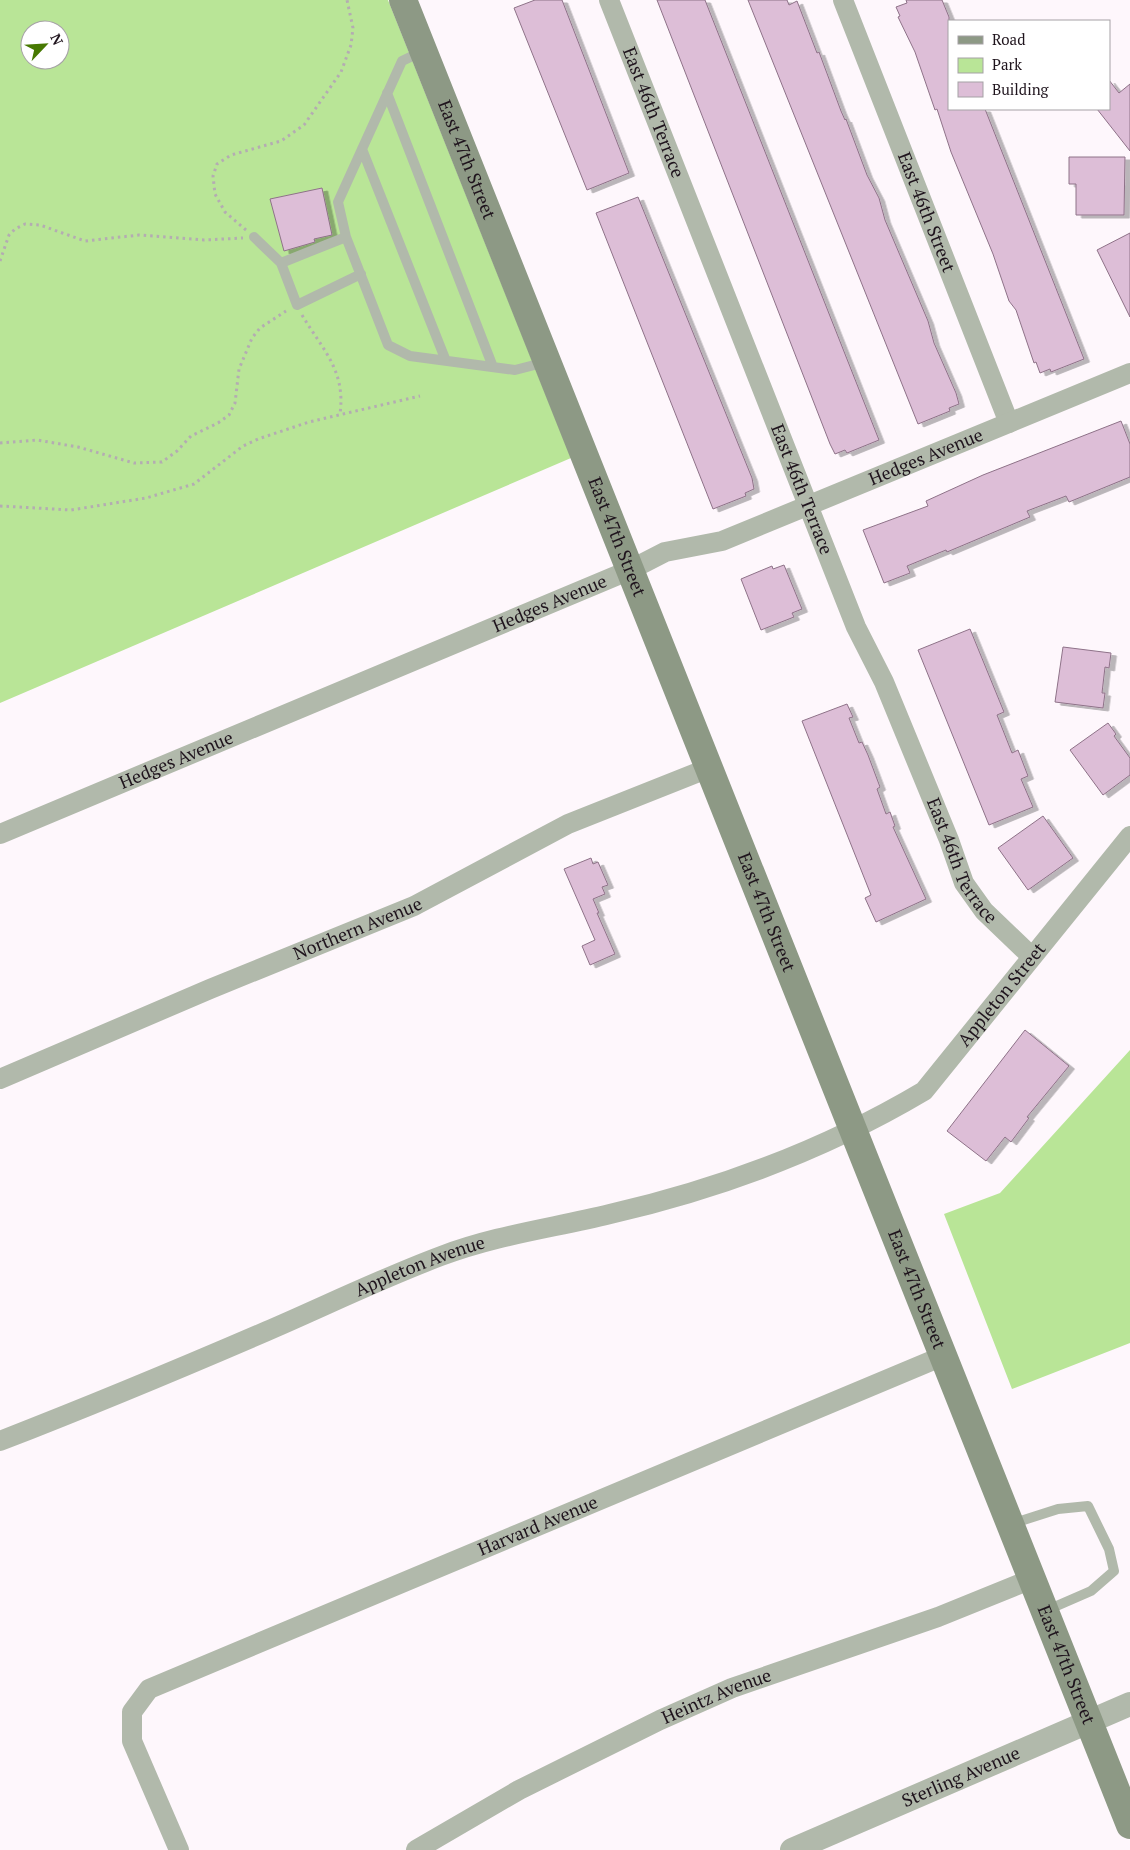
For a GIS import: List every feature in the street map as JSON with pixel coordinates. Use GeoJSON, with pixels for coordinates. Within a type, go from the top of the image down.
{"type":"FeatureCollection","features":[{"type":"Feature","properties":{"kind":"main road","name":"East 47th Street"},"geometry":{"type":"LineString","coordinates":[[402,0],[1130,1825]]}},
{"type":"Feature","properties":{"kind":"street","name":"East 46th Terrace"},"geometry":{"type":"LineString","coordinates":[[609,0],[856,626],[884,682],[949,840],[964,883],[984,911],[1032,956]]}},
{"type":"Feature","properties":{"kind":"street","name":"East 46th Street"},"geometry":{"type":"LineString","coordinates":[[843,0],[1009,423]]}},
{"type":"Feature","properties":{"kind":"street","name":"Hedges Avenue"},"geometry":{"type":"LineString","coordinates":[[0,834],[630,570],[665,552],[722,541],[1130,373]]}},
{"type":"Feature","properties":{"kind":"street","name":"Northern Avenue"},"geometry":{"type":"LineString","coordinates":[[0,1079],[210,989],[414,906],[568,824],[709,768]]}},
{"type":"Feature","properties":{"kind":"street","name":"Appleton Street"},"geometry":{"type":"LineString","coordinates":[[853,1129],[887,1113],[924,1091],[1130,836]]}},
{"type":"Feature","properties":{"kind":"street","name":"Appleton Avenue"},"geometry":{"type":"LineString","coordinates":[[0,1441],[152,1381],[442,1256],[510,1234],[610,1214],[678,1196],[767,1166],[853,1129]]}},
{"type":"Feature","properties":{"kind":"street","name":"Harvard Avenue"},"geometry":{"type":"LineString","coordinates":[[179,1850],[132,1741],[132,1712],[149,1689],[943,1356]]}},
{"type":"Feature","properties":{"kind":"street","name":"Heintz Avenue"},"geometry":{"type":"LineString","coordinates":[[416,1850],[528,1786],[660,1720],[732,1688],[938,1617],[1032,1580]]}},
{"type":"Feature","properties":{"kind":"street","name":"Sterling Avenue"},"geometry":{"type":"LineString","coordinates":[[804,1848],[1130,1704]]}},
{"type":"Feature","properties":{"kind":"lane"},"geometry":{"type":"LineString","coordinates":[[423,51],[402,61],[338,202],[346,238],[388,345],[410,356],[515,370],[547,362]]}},
{"type":"Feature","properties":{"kind":"lane"},"geometry":{"type":"LineString","coordinates":[[387,93],[493,367]]}},
{"type":"Feature","properties":{"kind":"lane"},"geometry":{"type":"LineString","coordinates":[[362,149],[446,361]]}},
{"type":"Feature","properties":{"kind":"lane"},"geometry":{"type":"LineString","coordinates":[[254,237],[281,263],[297,305],[360,274]]}},
{"type":"Feature","properties":{"kind":"lane"},"geometry":{"type":"LineString","coordinates":[[281,263],[346,238]]}},
{"type":"Feature","properties":{"kind":"lane"},"geometry":{"type":"LineString","coordinates":[[1010,1525],[1058,1509],[1088,1506],[1109,1549],[1114,1571],[1091,1591],[1045,1611]]}},
{"type":"Feature","properties":{"kind":"path"},"geometry":{"type":"LineString","coordinates":[[254,237],[225,212],[215,194],[213,176],[217,164],[231,154],[281,141],[304,125],[341,72],[351,45],[353,28],[347,0]]}},
{"type":"Feature","properties":{"kind":"path"},"geometry":{"type":"LineString","coordinates":[[0,261],[9,235],[15,228],[26,224],[40,225],[85,241],[139,235],[204,240],[254,237]]}},
{"type":"Feature","properties":{"kind":"path"},"geometry":{"type":"LineString","coordinates":[[0,443],[38,440],[78,447],[134,463],[162,462],[177,451],[191,436],[218,423],[229,415],[235,403],[239,369],[252,338],[260,328],[297,305],[333,364],[340,394],[340,414]]}},
{"type":"Feature","properties":{"kind":"path"},"geometry":{"type":"LineString","coordinates":[[0,506],[71,510],[146,498],[194,484],[243,446],[258,439],[340,414],[378,408],[420,396]]}},
{"type":"Feature","properties":{"kind":"green space"},"geometry":{"type":"Polygon","coordinates":[[[0,0],[388,0],[571,458],[0,703],[0,0]]]}},
{"type":"Feature","properties":{"kind":"green space"},"geometry":{"type":"Polygon","coordinates":[[[1130,1050],[1130,1343],[1012,1389],[944,1214],[1000,1193],[1130,1050]]]}},
{"type":"Feature","properties":{"kind":"building"},"geometry":{"type":"Polygon","coordinates":[[[535,0],[562,0],[629,173],[587,190],[514,8],[535,0]]]}},
{"type":"Feature","properties":{"kind":"building"},"geometry":{"type":"Polygon","coordinates":[[[657,0],[705,0],[879,440],[847,453],[845,450],[835,454],[657,0]]]}},
{"type":"Feature","properties":{"kind":"building"},"geometry":{"type":"Polygon","coordinates":[[[748,0],[787,0],[789,5],[797,1],[867,175],[879,198],[885,220],[956,393],[959,404],[949,408],[950,411],[918,424],[748,0]]]}},
{"type":"Feature","properties":{"kind":"building"},"geometry":{"type":"Polygon","coordinates":[[[906,0],[942,0],[949,17],[948,110],[985,110],[1084,359],[1051,372],[1050,369],[1040,373],[1036,362],[1034,363],[1016,310],[1009,301],[993,254],[951,152],[937,109],[935,110],[915,52],[898,17],[900,16],[896,7],[907,3],[906,0]]]}},
{"type":"Feature","properties":{"kind":"building"},"geometry":{"type":"Polygon","coordinates":[[[1110,81],[1119,93],[1130,84],[1130,151],[1098,110],[1110,110],[1110,81]]]}},
{"type":"Feature","properties":{"kind":"building"},"geometry":{"type":"Polygon","coordinates":[[[1069,157],[1125,157],[1124,215],[1076,215],[1076,184],[1069,184],[1069,157]]]}},
{"type":"Feature","properties":{"kind":"building"},"geometry":{"type":"Polygon","coordinates":[[[322,188],[332,235],[314,239],[315,242],[284,251],[270,199],[322,188]]]}},
{"type":"Feature","properties":{"kind":"building"},"geometry":{"type":"Polygon","coordinates":[[[638,197],[752,478],[754,489],[745,493],[746,496],[713,509],[596,213],[638,197]]]}},
{"type":"Feature","properties":{"kind":"building"},"geometry":{"type":"Polygon","coordinates":[[[1130,233],[1130,317],[1097,250],[1130,233]]]}},
{"type":"Feature","properties":{"kind":"building"},"geometry":{"type":"Polygon","coordinates":[[[1121,421],[1130,444],[1130,477],[1069,502],[1066,496],[1027,511],[1030,517],[947,552],[946,550],[907,566],[910,573],[884,583],[863,530],[928,506],[926,501],[983,475],[1121,421]]]}},
{"type":"Feature","properties":{"kind":"building"},"geometry":{"type":"Polygon","coordinates":[[[784,565],[802,609],[792,613],[794,617],[761,630],[741,579],[772,566],[773,569],[784,565]]]}},
{"type":"Feature","properties":{"kind":"building"},"geometry":{"type":"Polygon","coordinates":[[[970,629],[1004,712],[997,715],[1012,753],[1018,750],[1028,776],[1021,779],[1033,807],[989,825],[918,650],[970,629]]]}},
{"type":"Feature","properties":{"kind":"building"},"geometry":{"type":"Polygon","coordinates":[[[1063,647],[1111,653],[1109,668],[1105,667],[1102,693],[1105,693],[1103,708],[1055,702],[1063,647]]]}},
{"type":"Feature","properties":{"kind":"building"},"geometry":{"type":"Polygon","coordinates":[[[847,704],[853,717],[849,718],[859,743],[862,742],[868,755],[880,787],[877,789],[886,814],[890,812],[895,826],[893,827],[926,899],[876,922],[865,898],[871,895],[802,721],[847,704]]]}},
{"type":"Feature","properties":{"kind":"building"},"geometry":{"type":"Polygon","coordinates":[[[1108,723],[1116,734],[1114,736],[1130,758],[1130,775],[1103,795],[1070,750],[1108,723]]]}},
{"type":"Feature","properties":{"kind":"building"},"geometry":{"type":"Polygon","coordinates":[[[1043,816],[1073,858],[1028,890],[998,848],[1043,816]]]}},
{"type":"Feature","properties":{"kind":"building"},"geometry":{"type":"Polygon","coordinates":[[[591,858],[593,864],[598,862],[608,885],[602,887],[605,894],[593,899],[615,954],[590,965],[582,946],[595,940],[564,869],[591,858]]]}},
{"type":"Feature","properties":{"kind":"building"},"geometry":{"type":"Polygon","coordinates":[[[1025,1030],[1069,1066],[1027,1117],[1029,1118],[1011,1142],[1005,1137],[986,1161],[947,1131],[1025,1030]]]}}]}
